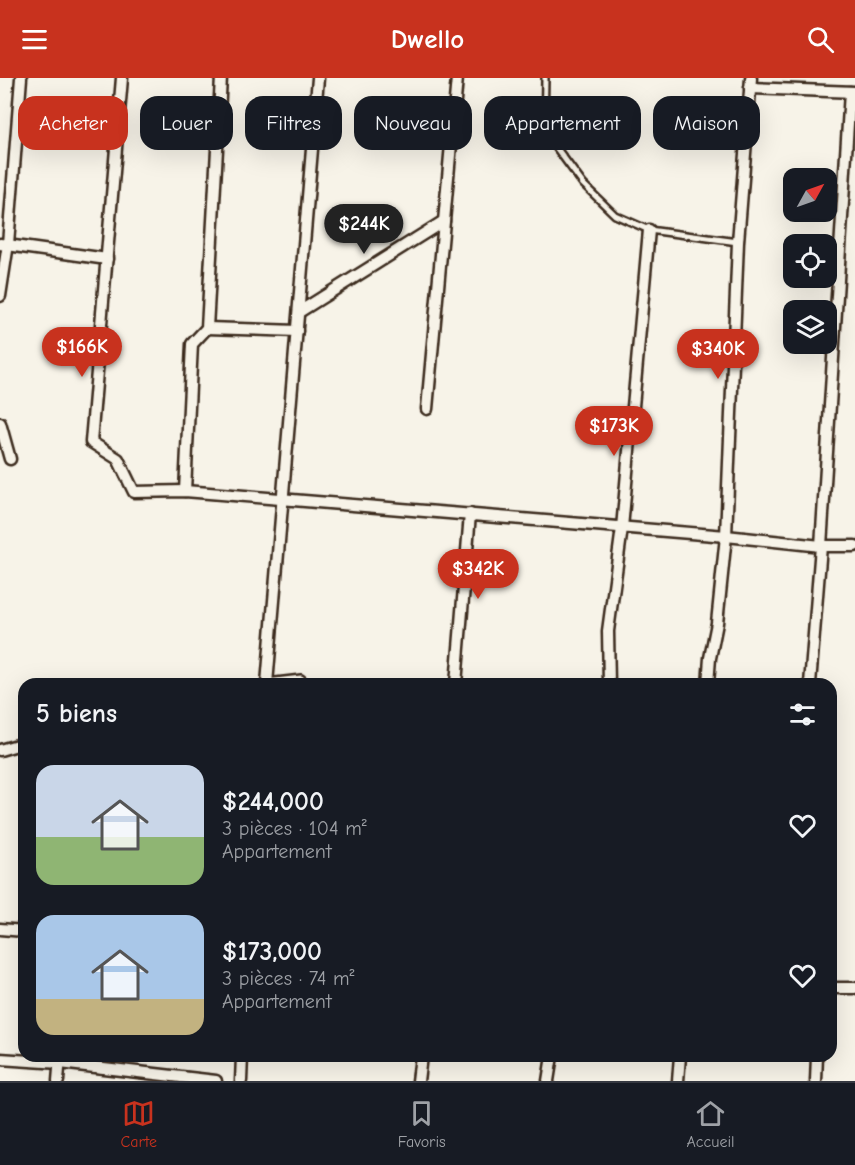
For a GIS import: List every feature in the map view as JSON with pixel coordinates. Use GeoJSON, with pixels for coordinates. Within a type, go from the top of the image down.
{"type":"FeatureCollection","features":[{"type":"Feature","properties":{"kind":"street"},"geometry":{"type":"LineString","coordinates":[[0,296],[21,78]]}},
{"type":"Feature","properties":{"kind":"street"},"geometry":{"type":"LineString","coordinates":[[122,78],[91,442],[118,459],[134,492],[185,491],[821,546],[855,546]]}},
{"type":"Feature","properties":{"kind":"street"},"geometry":{"type":"LineString","coordinates":[[185,491],[192,344],[207,328],[221,78]]}},
{"type":"Feature","properties":{"kind":"street"},"geometry":{"type":"LineString","coordinates":[[265,678],[283,500],[318,78]]}},
{"type":"Feature","properties":{"kind":"street"},"geometry":{"type":"LineString","coordinates":[[427,409],[457,78]]}},
{"type":"Feature","properties":{"kind":"street"},"geometry":{"type":"LineString","coordinates":[[708,678],[726,536],[738,242],[751,83],[853,92],[810,678]]}},
{"type":"Feature","properties":{"kind":"street"},"geometry":{"type":"LineString","coordinates":[[299,312],[444,221]]}},
{"type":"Feature","properties":{"kind":"street"},"geometry":{"type":"LineString","coordinates":[[609,678],[608,631],[622,528],[649,230]]}},
{"type":"Feature","properties":{"kind":"street"},"geometry":{"type":"LineString","coordinates":[[4,244],[107,259]]}},
{"type":"Feature","properties":{"kind":"street"},"geometry":{"type":"LineString","coordinates":[[207,328],[297,331]]}},
{"type":"Feature","properties":{"kind":"street"},"geometry":{"type":"LineString","coordinates":[[0,423],[10,459]]}},
{"type":"Feature","properties":{"kind":"street"},"geometry":{"type":"LineString","coordinates":[[457,678],[471,514]]}},
{"type":"Feature","properties":{"kind":"street"},"geometry":{"type":"LineString","coordinates":[[0,750],[18,744]]}},
{"type":"Feature","properties":{"kind":"street"},"geometry":{"type":"LineString","coordinates":[[0,929],[18,930]]}},
{"type":"Feature","properties":{"kind":"street"},"geometry":{"type":"LineString","coordinates":[[837,988],[855,988]]}},
{"type":"Feature","properties":{"kind":"street"},"geometry":{"type":"LineString","coordinates":[[0,1059],[18,1059]]}},
{"type":"Feature","properties":{"kind":"street"},"geometry":{"type":"LineString","coordinates":[[58,1081],[60,1062]]}},
{"type":"Feature","properties":{"kind":"street"},"geometry":{"type":"LineString","coordinates":[[75,1062],[216,1081]]}},
{"type":"Feature","properties":{"kind":"street"},"geometry":{"type":"LineString","coordinates":[[241,1081],[242,1062]]}},
{"type":"Feature","properties":{"kind":"street"},"geometry":{"type":"LineString","coordinates":[[418,1081],[420,1062]]}},
{"type":"Feature","properties":{"kind":"street"},"geometry":{"type":"LineString","coordinates":[[548,1081],[551,1062]]}},
{"type":"Feature","properties":{"kind":"street"},"geometry":{"type":"LineString","coordinates":[[678,1081],[680,1062]]}},
{"type":"Feature","properties":{"kind":"street"},"geometry":{"type":"LineString","coordinates":[[816,1081],[817,1062]]}},
{"type":"Feature","properties":{"kind":"lane"},"geometry":{"type":"LineString","coordinates":[[545,78],[544,131],[583,184],[615,215],[649,230],[738,242]]}}]}
